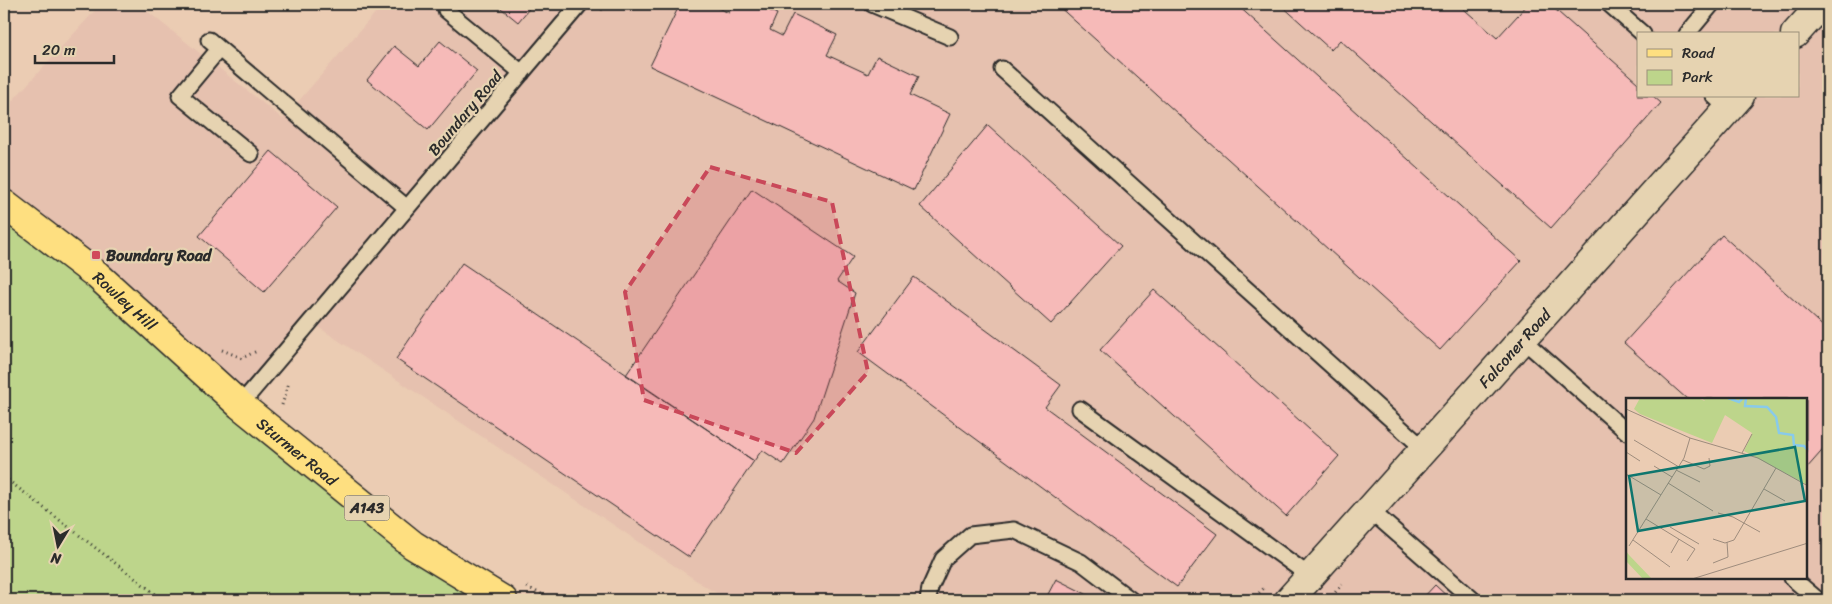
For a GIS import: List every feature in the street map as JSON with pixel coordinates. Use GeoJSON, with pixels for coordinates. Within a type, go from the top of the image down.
{"type":"FeatureCollection","features":[{"type":"Feature","properties":{"kind":"main road","name":"Rowley Hill"},"geometry":{"type":"LineString","coordinates":[[4,204],[97,275],[240,405]]}},
{"type":"Feature","properties":{"kind":"main road","name":"Sturmer Road"},"geometry":{"type":"LineString","coordinates":[[240,405],[413,546],[511,592]]}},
{"type":"Feature","properties":{"kind":"street"},"geometry":{"type":"LineString","coordinates":[[1797,32],[1822,4]]}},
{"type":"Feature","properties":{"kind":"street","name":"Falconer Road"},"geometry":{"type":"LineString","coordinates":[[1289,600],[1523,340],[1727,100]]}},
{"type":"Feature","properties":{"kind":"lane","name":"Boundary Road"},"geometry":{"type":"LineString","coordinates":[[240,405],[580,4]]}},
{"type":"Feature","properties":{"kind":"lane"},"geometry":{"type":"LineString","coordinates":[[872,4],[950,37]]}},
{"type":"Feature","properties":{"kind":"lane"},"geometry":{"type":"LineString","coordinates":[[1609,4],[1641,32]]}},
{"type":"Feature","properties":{"kind":"lane"},"geometry":{"type":"LineString","coordinates":[[1689,32],[1712,4]]}},
{"type":"Feature","properties":{"kind":"lane"},"geometry":{"type":"LineString","coordinates":[[446,10],[522,73]]}},
{"type":"Feature","properties":{"kind":"lane"},"geometry":{"type":"LineString","coordinates":[[251,154],[180,96],[214,44],[407,208]]}},
{"type":"Feature","properties":{"kind":"lane"},"geometry":{"type":"LineString","coordinates":[[1002,69],[1424,449]]}},
{"type":"Feature","properties":{"kind":"lane"},"geometry":{"type":"LineString","coordinates":[[1523,340],[1626,431]]}},
{"type":"Feature","properties":{"kind":"lane"},"geometry":{"type":"LineString","coordinates":[[1080,409],[1311,577]]}},
{"type":"Feature","properties":{"kind":"lane"},"geometry":{"type":"LineString","coordinates":[[1370,510],[1473,600]]}},
{"type":"Feature","properties":{"kind":"lane"},"geometry":{"type":"LineString","coordinates":[[928,600],[930,588],[943,559],[970,535],[1014,530],[1081,562],[1131,600]]}},
{"type":"Feature","properties":{"kind":"lane"},"geometry":{"type":"LineString","coordinates":[[1793,579],[1818,600]]}},
{"type":"Feature","properties":{"kind":"path"},"geometry":{"type":"LineString","coordinates":[[600,11],[606,4]]}},
{"type":"Feature","properties":{"kind":"path"},"geometry":{"type":"LineString","coordinates":[[281,408],[289,381]]}},
{"type":"Feature","properties":{"kind":"path"},"geometry":{"type":"LineString","coordinates":[[4,477],[163,600]]}},
{"type":"Feature","properties":{"kind":"path"},"geometry":{"type":"LineString","coordinates":[[511,592],[553,600]]}},
{"type":"Feature","properties":{"kind":"highlighted area"},"geometry":{"type":"Polygon","coordinates":[[[710,167],[832,202],[868,372],[796,453],[644,400],[625,292],[710,167]]]}},
{"type":"Feature","properties":{"kind":"shaded area"},"geometry":{"type":"Polygon","coordinates":[[[101,4],[138,4],[283,119],[383,4],[1828,4],[1828,600],[731,600],[709,589],[311,322],[240,405],[4,204],[4,110],[101,4]]]}},
{"type":"Feature","properties":{"kind":"green space"},"geometry":{"type":"Polygon","coordinates":[[[4,204],[503,600],[4,600],[4,204]]]}},
{"type":"Feature","properties":{"kind":"building"},"geometry":{"type":"Polygon","coordinates":[[[496,4],[533,4],[518,22],[496,4]]]}},
{"type":"Feature","properties":{"kind":"building"},"geometry":{"type":"Polygon","coordinates":[[[680,4],[709,4],[729,13],[733,4],[755,4],[777,14],[770,30],[782,36],[793,14],[837,35],[827,55],[868,74],[877,56],[919,76],[910,95],[950,114],[914,190],[650,66],[680,4]]]}},
{"type":"Feature","properties":{"kind":"building"},"geometry":{"type":"Polygon","coordinates":[[[1056,4],[1236,4],[1521,261],[1440,350],[1056,4]]]}},
{"type":"Feature","properties":{"kind":"building"},"geometry":{"type":"Polygon","coordinates":[[[1280,4],[1458,4],[1497,38],[1528,4],[1549,4],[1637,82],[1637,98],[1655,98],[1661,103],[1551,228],[1340,40],[1331,50],[1280,4]]]}},
{"type":"Feature","properties":{"kind":"building"},"geometry":{"type":"Polygon","coordinates":[[[440,41],[477,71],[428,130],[367,80],[394,46],[419,66],[440,41]]]}},
{"type":"Feature","properties":{"kind":"building"},"geometry":{"type":"Polygon","coordinates":[[[988,125],[1121,246],[1051,324],[920,206],[988,125]]]}},
{"type":"Feature","properties":{"kind":"building"},"geometry":{"type":"Polygon","coordinates":[[[271,151],[337,207],[264,292],[199,236],[271,151]]]}},
{"type":"Feature","properties":{"kind":"building"},"geometry":{"type":"Polygon","coordinates":[[[752,189],[853,257],[837,281],[855,293],[814,418],[783,464],[762,450],[754,461],[626,375],[752,189]]]}},
{"type":"Feature","properties":{"kind":"building"},"geometry":{"type":"Polygon","coordinates":[[[1722,235],[1828,331],[1828,444],[1807,468],[1807,398],[1686,398],[1624,343],[1722,235]]]}},
{"type":"Feature","properties":{"kind":"building"},"geometry":{"type":"Polygon","coordinates":[[[462,263],[754,461],[689,557],[396,359],[462,263]]]}},
{"type":"Feature","properties":{"kind":"building"},"geometry":{"type":"Polygon","coordinates":[[[914,277],[1061,385],[1045,407],[1217,534],[1177,587],[858,352],[914,277]]]}},
{"type":"Feature","properties":{"kind":"building"},"geometry":{"type":"Polygon","coordinates":[[[1154,290],[1339,456],[1286,516],[1100,350],[1154,290]]]}},
{"type":"Feature","properties":{"kind":"building"},"geometry":{"type":"Polygon","coordinates":[[[1056,579],[1098,600],[1045,600],[1056,579]]]}},
{"type":"Feature","properties":{"kind":"building"},"geometry":{"type":"Polygon","coordinates":[[[1435,585],[1451,600],[1421,600],[1435,585]]]}},
{"type":"Feature","properties":{"kind":"place","name":"Boundary Road"},"geometry":{"type":"Point","coordinates":[96,255]}}]}
